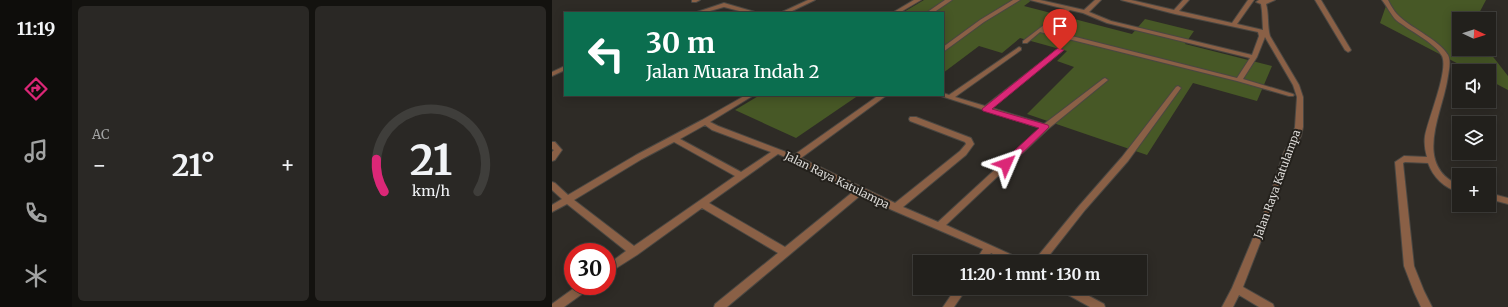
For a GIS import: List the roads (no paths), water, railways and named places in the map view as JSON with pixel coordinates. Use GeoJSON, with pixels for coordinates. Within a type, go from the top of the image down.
{"type":"FeatureCollection","features":[{"type":"Feature","properties":{"kind":"street"},"geometry":{"type":"LineString","coordinates":[[785,12],[812,0]]}},
{"type":"Feature","properties":{"kind":"street"},"geometry":{"type":"LineString","coordinates":[[897,12],[918,0]]}},
{"type":"Feature","properties":{"kind":"street"},"geometry":{"type":"LineString","coordinates":[[931,12],[949,0]]}},
{"type":"Feature","properties":{"kind":"street"},"geometry":{"type":"LineString","coordinates":[[944,49],[982,21],[1017,0]]}},
{"type":"Feature","properties":{"kind":"street"},"geometry":{"type":"LineString","coordinates":[[1034,0],[1047,1],[1068,9],[1085,12],[1109,22],[1254,57]]}},
{"type":"Feature","properties":{"kind":"street"},"geometry":{"type":"LineString","coordinates":[[1085,12],[1098,0]]}},
{"type":"Feature","properties":{"kind":"street"},"geometry":{"type":"LineString","coordinates":[[1128,0],[1262,32],[1262,36],[1254,57],[1239,80]]}},
{"type":"Feature","properties":{"kind":"street"},"geometry":{"type":"LineString","coordinates":[[1175,12],[1186,0]]}},
{"type":"Feature","properties":{"kind":"street"},"geometry":{"type":"LineString","coordinates":[[1233,25],[1252,0],[1263,2],[1272,0]]}},
{"type":"Feature","properties":{"kind":"street"},"geometry":{"type":"LineString","coordinates":[[1318,0],[1348,50]]}},
{"type":"Feature","properties":{"kind":"street"},"geometry":{"type":"LineString","coordinates":[[1385,0],[1395,16],[1436,46],[1443,53],[1446,59],[1443,86],[1429,136],[1429,150],[1434,168],[1442,180],[1452,186]]}},
{"type":"Feature","properties":{"kind":"street","name":"Jalan Raya Katulampa"},"geometry":{"type":"LineString","coordinates":[[1227,307],[1237,289],[1276,192],[1288,152],[1297,136],[1300,119],[1300,97],[1296,85],[1267,36],[1263,2]]}},
{"type":"Feature","properties":{"kind":"street"},"geometry":{"type":"LineString","coordinates":[[701,12],[724,5],[749,12]]}},
{"type":"Feature","properties":{"kind":"street"},"geometry":{"type":"LineString","coordinates":[[1025,42],[1068,9]]}},
{"type":"Feature","properties":{"kind":"street"},"geometry":{"type":"LineString","coordinates":[[1039,30],[1239,80],[1291,95]]}},
{"type":"Feature","properties":{"kind":"street"},"geometry":{"type":"LineString","coordinates":[[946,96],[1019,49]]}},
{"type":"Feature","properties":{"kind":"street"},"geometry":{"type":"LineString","coordinates":[[986,109],[1060,50]]}},
{"type":"Feature","properties":{"kind":"street"},"geometry":{"type":"LineString","coordinates":[[552,74],[564,68]]}},
{"type":"Feature","properties":{"kind":"street"},"geometry":{"type":"LineString","coordinates":[[940,226],[1045,127],[1105,80]]}},
{"type":"Feature","properties":{"kind":"street"},"geometry":{"type":"LineString","coordinates":[[1044,255],[1125,159],[1178,88]]}},
{"type":"Feature","properties":{"kind":"street"},"geometry":{"type":"LineString","coordinates":[[552,209],[639,157],[706,122],[749,96]]}},
{"type":"Feature","properties":{"kind":"street"},"geometry":{"type":"LineString","coordinates":[[796,158],[883,96]]}},
{"type":"Feature","properties":{"kind":"street"},"geometry":{"type":"LineString","coordinates":[[946,96],[1045,127]]}},
{"type":"Feature","properties":{"kind":"street"},"geometry":{"type":"LineString","coordinates":[[895,208],[963,153],[970,144],[968,140],[913,119]]}},
{"type":"Feature","properties":{"kind":"street","name":"Jalan Raya Katulampa"},"geometry":{"type":"LineString","coordinates":[[706,122],[715,128],[796,158],[895,208],[940,226],[1003,255]]}},
{"type":"Feature","properties":{"kind":"street"},"geometry":{"type":"LineString","coordinates":[[673,138],[741,176]]}},
{"type":"Feature","properties":{"kind":"street"},"geometry":{"type":"LineString","coordinates":[[552,144],[558,150],[552,158]]}},
{"type":"Feature","properties":{"kind":"street"},"geometry":{"type":"LineString","coordinates":[[616,264],[777,151]]}},
{"type":"Feature","properties":{"kind":"street"},"geometry":{"type":"LineString","coordinates":[[1427,307],[1419,292],[1409,266],[1399,162],[1404,159],[1431,160]]}},
{"type":"Feature","properties":{"kind":"street"},"geometry":{"type":"LineString","coordinates":[[552,185],[568,200],[634,252]]}},
{"type":"Feature","properties":{"kind":"street"},"geometry":{"type":"LineString","coordinates":[[719,307],[860,191]]}},
{"type":"Feature","properties":{"kind":"street"},"geometry":{"type":"LineString","coordinates":[[1496,198],[1508,202]]}},
{"type":"Feature","properties":{"kind":"street"},"geometry":{"type":"LineString","coordinates":[[702,203],[786,253]]}},
{"type":"Feature","properties":{"kind":"street"},"geometry":{"type":"LineString","coordinates":[[984,255],[989,248]]}},
{"type":"Feature","properties":{"kind":"street"},"geometry":{"type":"LineString","coordinates":[[1237,289],[1268,307]]}},
{"type":"Feature","properties":{"kind":"street"},"geometry":{"type":"LineString","coordinates":[[556,307],[573,295]]}},
{"type":"Feature","properties":{"kind":"street"},"geometry":{"type":"LineString","coordinates":[[948,307],[957,295]]}},
{"type":"Feature","properties":{"kind":"street"},"geometry":{"type":"LineString","coordinates":[[1079,295],[1100,307]]}}]}
